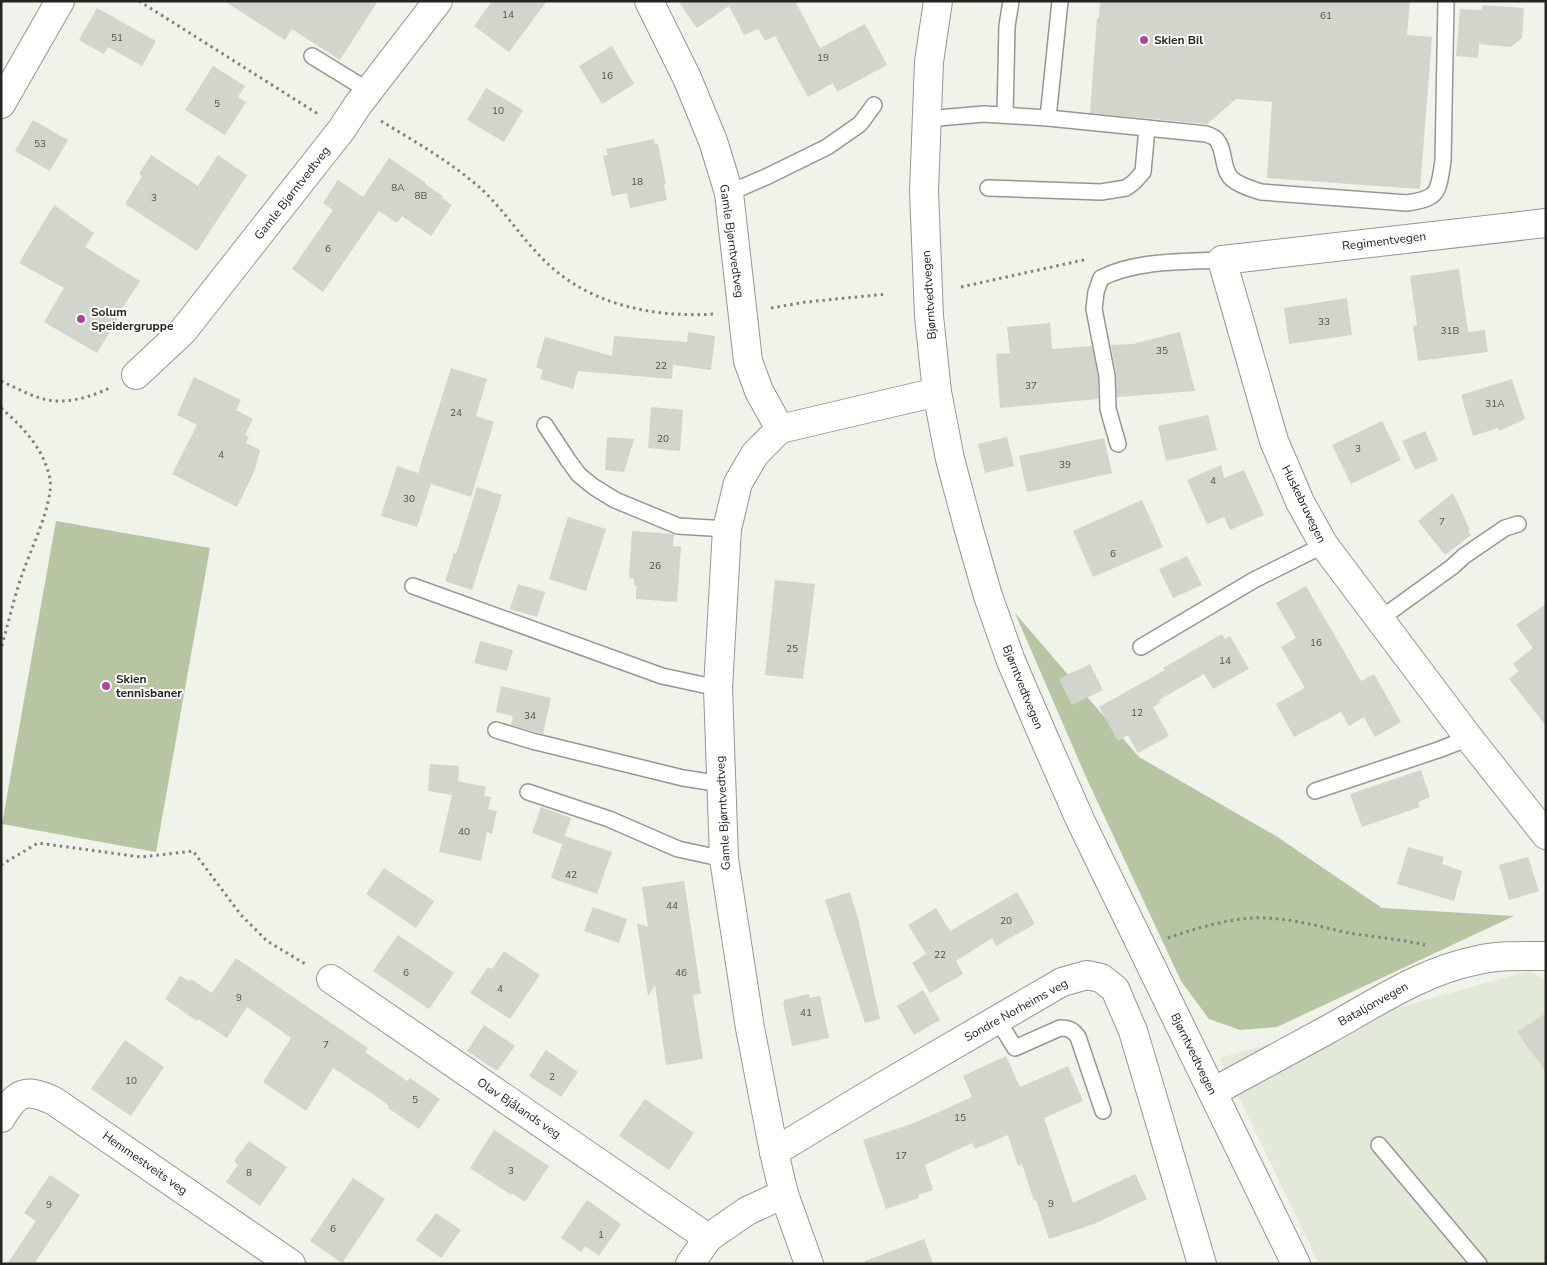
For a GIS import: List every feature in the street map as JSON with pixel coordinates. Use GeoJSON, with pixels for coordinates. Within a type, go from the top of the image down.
{"type":"FeatureCollection","features":[{"type":"Feature","properties":{"kind":"street"},"geometry":{"type":"LineString","coordinates":[[1,104],[60,1]]}},
{"type":"Feature","properties":{"kind":"street","name":"Gamle Bjørntvedtveg"},"geometry":{"type":"LineString","coordinates":[[136,376],[183,331],[342,129],[438,1]]}},
{"type":"Feature","properties":{"kind":"street","name":"Gamle Bjørntvedtveg"},"geometry":{"type":"LineString","coordinates":[[649,1],[687,78],[713,141],[729,193],[748,360],[759,391],[780,429],[754,454],[738,483],[728,529],[718,688],[724,859],[750,1028],[784,1194],[809,1264]]}},
{"type":"Feature","properties":{"kind":"street","name":"Bjørntvedtvegen"},"geometry":{"type":"LineString","coordinates":[[926,1],[929,62]]}},
{"type":"Feature","properties":{"kind":"street","name":"Bjørntvedtvegen"},"geometry":{"type":"LineString","coordinates":[[938,1],[929,62],[926,119],[924,191],[929,316],[937,392],[950,459],[969,530],[988,596],[1011,661],[1081,822],[1296,1264]]}},
{"type":"Feature","properties":{"kind":"street","name":"Regimentvegen"},"geometry":{"type":"LineString","coordinates":[[1222,260],[1546,222]]}},
{"type":"Feature","properties":{"kind":"street","name":"Huskebruvegen"},"geometry":{"type":"LineString","coordinates":[[1222,260],[1274,441],[1300,502],[1324,545],[1469,738],[1546,835]]}},
{"type":"Feature","properties":{"kind":"street"},"geometry":{"type":"LineString","coordinates":[[780,429],[937,392]]}},
{"type":"Feature","properties":{"kind":"street","name":"Bataljonvegen"},"geometry":{"type":"LineString","coordinates":[[1213,1092],[1327,1030],[1404,985],[1441,970],[1479,959],[1546,956]]}},
{"type":"Feature","properties":{"kind":"street","name":"Sondre Norheims veg"},"geometry":{"type":"LineString","coordinates":[[774,1152],[1062,982],[1087,975],[1101,978],[1115,989],[1133,1031],[1202,1264]]}},
{"type":"Feature","properties":{"kind":"street","name":"Olav Bjålands veg"},"geometry":{"type":"LineString","coordinates":[[331,979],[708,1238]]}},
{"type":"Feature","properties":{"kind":"street","name":"Hemmestveits veg"},"geometry":{"type":"LineString","coordinates":[[1,1118],[18,1096],[28,1093],[39,1094],[54,1101],[291,1264]]}},
{"type":"Feature","properties":{"kind":"street"},"geometry":{"type":"LineString","coordinates":[[690,1264],[708,1238],[747,1211],[784,1194]]}},
{"type":"Feature","properties":{"kind":"lane"},"geometry":{"type":"LineString","coordinates":[[1005,115],[1007,26],[1011,1]]}},
{"type":"Feature","properties":{"kind":"lane"},"geometry":{"type":"LineString","coordinates":[[1048,118],[1060,1]]}},
{"type":"Feature","properties":{"kind":"lane"},"geometry":{"type":"LineString","coordinates":[[926,119],[984,114],[1005,115],[1206,134],[1216,139],[1231,179],[1240,185],[1261,192],[1407,203],[1426,200],[1434,195],[1439,186],[1443,161],[1446,1]]}},
{"type":"Feature","properties":{"kind":"lane"},"geometry":{"type":"LineString","coordinates":[[312,56],[363,99]]}},
{"type":"Feature","properties":{"kind":"lane"},"geometry":{"type":"LineString","coordinates":[[729,193],[827,147],[860,124],[874,105]]}},
{"type":"Feature","properties":{"kind":"lane"},"geometry":{"type":"LineString","coordinates":[[988,188],[1101,192],[1126,188],[1143,172],[1147,128]]}},
{"type":"Feature","properties":{"kind":"lane"},"geometry":{"type":"LineString","coordinates":[[1118,444],[1108,409],[1107,376],[1094,309],[1096,292],[1101,278],[1109,274],[1141,266],[1222,260]]}},
{"type":"Feature","properties":{"kind":"lane"},"geometry":{"type":"LineString","coordinates":[[545,425],[579,475],[615,500],[678,526],[728,529]]}},
{"type":"Feature","properties":{"kind":"lane"},"geometry":{"type":"LineString","coordinates":[[1380,619],[1452,567],[1464,556],[1505,528],[1518,524]]}},
{"type":"Feature","properties":{"kind":"lane"},"geometry":{"type":"LineString","coordinates":[[1141,647],[1254,580],[1324,545]]}},
{"type":"Feature","properties":{"kind":"lane"},"geometry":{"type":"LineString","coordinates":[[413,586],[662,676],[718,688]]}},
{"type":"Feature","properties":{"kind":"lane"},"geometry":{"type":"LineString","coordinates":[[496,730],[532,741],[683,778],[722,784]]}},
{"type":"Feature","properties":{"kind":"lane"},"geometry":{"type":"LineString","coordinates":[[1315,792],[1469,738]]}},
{"type":"Feature","properties":{"kind":"lane"},"geometry":{"type":"LineString","coordinates":[[528,792],[609,819],[678,849],[724,859]]}},
{"type":"Feature","properties":{"kind":"lane"},"geometry":{"type":"LineString","coordinates":[[998,1019],[1015,1048],[1060,1028],[1068,1028],[1073,1031],[1078,1037],[1103,1111]]}},
{"type":"Feature","properties":{"kind":"lane"},"geometry":{"type":"LineString","coordinates":[[1379,1145],[1478,1264]]}},
{"type":"Feature","properties":{"kind":"path"},"geometry":{"type":"LineString","coordinates":[[138,1],[342,129]]}},
{"type":"Feature","properties":{"kind":"path"},"geometry":{"type":"LineString","coordinates":[[363,99],[478,186],[543,260],[564,278],[587,293],[604,300],[629,308],[664,313],[701,315],[742,312],[806,302],[887,294]]}},
{"type":"Feature","properties":{"kind":"path"},"geometry":{"type":"LineString","coordinates":[[961,287],[1095,258]]}},
{"type":"Feature","properties":{"kind":"path"},"geometry":{"type":"LineString","coordinates":[[1,381],[42,399],[69,401],[101,392],[136,376]]}},
{"type":"Feature","properties":{"kind":"path"},"geometry":{"type":"LineString","coordinates":[[1,408],[24,428],[28,434],[46,464],[50,482],[47,505],[21,578],[1,648]]}},
{"type":"Feature","properties":{"kind":"path"},"geometry":{"type":"LineString","coordinates":[[1,865],[38,843],[142,857],[193,852],[242,915],[267,941],[331,979]]}},
{"type":"Feature","properties":{"kind":"path"},"geometry":{"type":"LineString","coordinates":[[1142,947],[1188,930],[1234,921],[1264,918],[1292,920],[1349,933],[1427,946]]}},
{"type":"Feature","properties":{"kind":"shaded area"},"geometry":{"type":"Polygon","coordinates":[[[1528,971],[1546,979],[1546,1264],[1319,1264],[1220,1058],[1528,971]]]}},
{"type":"Feature","properties":{"kind":"green space","name":"Skien tennisbaner"},"geometry":{"type":"Polygon","coordinates":[[[56,521],[210,548],[156,852],[2,824],[56,521]]]}},
{"type":"Feature","properties":{"kind":"green space"},"geometry":{"type":"Polygon","coordinates":[[[1015,613],[1139,757],[1276,836],[1382,908],[1514,916],[1277,1027],[1240,1030],[1209,1019],[1181,981],[1086,777],[1015,613]]]}},
{"type":"Feature","properties":{"kind":"building"},"geometry":{"type":"Polygon","coordinates":[[[224,1],[378,1],[340,60],[292,29],[285,40],[224,1]]]}},
{"type":"Feature","properties":{"kind":"building"},"geometry":{"type":"Polygon","coordinates":[[[492,1],[547,1],[509,52],[474,26],[492,1]]]}},
{"type":"Feature","properties":{"kind":"building"},"geometry":{"type":"Polygon","coordinates":[[[678,1],[795,1],[820,48],[865,24],[887,65],[837,92],[833,83],[808,97],[775,36],[765,41],[758,29],[744,35],[729,6],[697,28],[678,1]]]}},
{"type":"Feature","properties":{"kind":"building"},"geometry":{"type":"Polygon","coordinates":[[[1100,1],[1410,1],[1407,35],[1432,37],[1420,189],[1267,178],[1272,102],[1236,99],[1207,124],[1090,113],[1100,1]]]}},
{"type":"Feature","properties":{"kind":"building"},"geometry":{"type":"Polygon","coordinates":[[[1482,5],[1524,8],[1522,38],[1511,47],[1479,44],[1478,58],[1456,56],[1460,9],[1482,10],[1482,5]]]}},
{"type":"Feature","properties":{"kind":"building"},"geometry":{"type":"Polygon","coordinates":[[[97,8],[156,41],[142,66],[108,47],[104,54],[79,40],[97,8]]]}},
{"type":"Feature","properties":{"kind":"building"},"geometry":{"type":"Polygon","coordinates":[[[612,46],[634,84],[602,104],[579,66],[612,46]]]}},
{"type":"Feature","properties":{"kind":"building"},"geometry":{"type":"Polygon","coordinates":[[[213,66],[245,86],[238,97],[246,102],[225,135],[185,110],[213,66]]]}},
{"type":"Feature","properties":{"kind":"building"},"geometry":{"type":"Polygon","coordinates":[[[486,88],[523,110],[504,142],[467,120],[486,88]]]}},
{"type":"Feature","properties":{"kind":"building"},"geometry":{"type":"Polygon","coordinates":[[[33,120],[68,140],[50,171],[15,151],[33,120]]]}},
{"type":"Feature","properties":{"kind":"building"},"geometry":{"type":"Polygon","coordinates":[[[654,139],[655,144],[658,144],[666,184],[664,185],[667,200],[630,208],[627,193],[612,196],[603,156],[608,155],[606,149],[654,139]]]}},
{"type":"Feature","properties":{"kind":"building"},"geometry":{"type":"Polygon","coordinates":[[[151,155],[198,186],[218,155],[247,175],[197,251],[125,204],[142,176],[139,174],[151,155]]]}},
{"type":"Feature","properties":{"kind":"building"},"geometry":{"type":"Polygon","coordinates":[[[389,158],[426,183],[452,205],[431,236],[402,216],[397,223],[379,211],[323,292],[292,269],[333,210],[323,203],[338,180],[363,197],[389,158]]]}},
{"type":"Feature","properties":{"kind":"building"},"geometry":{"type":"Polygon","coordinates":[[[54,205],[94,233],[85,247],[140,281],[116,318],[118,319],[97,353],[44,322],[64,288],[19,263],[54,205]]]}},
{"type":"Feature","properties":{"kind":"building"},"geometry":{"type":"Polygon","coordinates":[[[1459,269],[1468,332],[1485,330],[1488,352],[1418,361],[1413,326],[1417,325],[1410,276],[1459,269]]]}},
{"type":"Feature","properties":{"kind":"building"},"geometry":{"type":"Polygon","coordinates":[[[1347,298],[1352,335],[1289,344],[1284,308],[1347,298]]]}},
{"type":"Feature","properties":{"kind":"building"},"geometry":{"type":"Polygon","coordinates":[[[1050,323],[1052,349],[1092,346],[1098,377],[1098,399],[1000,408],[996,354],[1010,353],[1007,327],[1050,323]]]}},
{"type":"Feature","properties":{"kind":"building"},"geometry":{"type":"Polygon","coordinates":[[[688,332],[715,336],[711,370],[673,365],[672,379],[578,371],[573,389],[540,379],[543,370],[536,367],[545,337],[612,356],[614,336],[687,342],[688,332]]]}},
{"type":"Feature","properties":{"kind":"building"},"geometry":{"type":"Polygon","coordinates":[[[1180,332],[1195,391],[1117,397],[1116,374],[1111,345],[1133,344],[1180,332]]]}},
{"type":"Feature","properties":{"kind":"building"},"geometry":{"type":"Polygon","coordinates":[[[451,368],[487,379],[476,416],[494,422],[471,497],[431,484],[417,527],[381,516],[397,466],[418,473],[451,368]]]}},
{"type":"Feature","properties":{"kind":"building"},"geometry":{"type":"Polygon","coordinates":[[[194,377],[241,400],[236,410],[253,419],[245,435],[249,437],[246,443],[260,450],[255,470],[237,507],[172,474],[197,425],[177,415],[194,377]]]}},
{"type":"Feature","properties":{"kind":"building"},"geometry":{"type":"Polygon","coordinates":[[[1512,379],[1525,419],[1499,431],[1498,428],[1473,436],[1461,395],[1512,379]]]}},
{"type":"Feature","properties":{"kind":"building"},"geometry":{"type":"Polygon","coordinates":[[[651,407],[683,410],[680,451],[648,448],[651,407]]]}},
{"type":"Feature","properties":{"kind":"building"},"geometry":{"type":"Polygon","coordinates":[[[1208,415],[1217,450],[1166,461],[1158,426],[1208,415]]]}},
{"type":"Feature","properties":{"kind":"building"},"geometry":{"type":"Polygon","coordinates":[[[1382,421],[1401,460],[1351,484],[1332,445],[1382,421]]]}},
{"type":"Feature","properties":{"kind":"building"},"geometry":{"type":"Polygon","coordinates":[[[1425,431],[1438,460],[1415,470],[1402,441],[1425,431]]]}},
{"type":"Feature","properties":{"kind":"building"},"geometry":{"type":"Polygon","coordinates":[[[607,437],[634,439],[624,472],[605,470],[607,437]]]}},
{"type":"Feature","properties":{"kind":"building"},"geometry":{"type":"Polygon","coordinates":[[[1007,437],[1014,466],[985,473],[978,444],[1007,437]]]}},
{"type":"Feature","properties":{"kind":"building"},"geometry":{"type":"Polygon","coordinates":[[[1104,438],[1112,473],[1027,492],[1019,456],[1104,438]]]}},
{"type":"Feature","properties":{"kind":"building"},"geometry":{"type":"Polygon","coordinates":[[[1221,465],[1224,478],[1244,470],[1264,515],[1230,530],[1224,517],[1207,524],[1187,480],[1221,465]]]}},
{"type":"Feature","properties":{"kind":"building"},"geometry":{"type":"Polygon","coordinates":[[[477,487],[502,495],[472,590],[445,581],[454,553],[456,554],[477,487]]]}},
{"type":"Feature","properties":{"kind":"building"},"geometry":{"type":"Polygon","coordinates":[[[1453,493],[1471,535],[1445,555],[1418,521],[1453,493]]]}},
{"type":"Feature","properties":{"kind":"building"},"geometry":{"type":"Polygon","coordinates":[[[1142,500],[1163,547],[1093,577],[1073,531],[1142,500]]]}},
{"type":"Feature","properties":{"kind":"building"},"geometry":{"type":"Polygon","coordinates":[[[568,517],[606,529],[586,591],[549,579],[568,517]]]}},
{"type":"Feature","properties":{"kind":"building"},"geometry":{"type":"Polygon","coordinates":[[[632,531],[674,534],[673,546],[681,547],[677,602],[636,599],[634,579],[629,578],[632,531]]]}},
{"type":"Feature","properties":{"kind":"building"},"geometry":{"type":"Polygon","coordinates":[[[1187,556],[1202,585],[1173,598],[1159,569],[1187,556]]]}},
{"type":"Feature","properties":{"kind":"building"},"geometry":{"type":"Polygon","coordinates":[[[775,580],[815,584],[803,679],[765,675],[775,580]]]}},
{"type":"Feature","properties":{"kind":"building"},"geometry":{"type":"Polygon","coordinates":[[[518,584],[545,592],[537,617],[510,609],[518,584]]]}},
{"type":"Feature","properties":{"kind":"building"},"geometry":{"type":"Polygon","coordinates":[[[1306,586],[1361,681],[1374,674],[1401,722],[1375,737],[1364,717],[1349,726],[1341,712],[1294,737],[1276,704],[1305,688],[1281,647],[1296,638],[1276,603],[1306,586]]]}},
{"type":"Feature","properties":{"kind":"building"},"geometry":{"type":"Polygon","coordinates":[[[1546,604],[1546,726],[1509,679],[1519,671],[1513,664],[1533,648],[1516,625],[1546,604]]]}},
{"type":"Feature","properties":{"kind":"building"},"geometry":{"type":"Polygon","coordinates":[[[1222,634],[1225,639],[1230,636],[1249,669],[1213,689],[1204,674],[1159,700],[1161,702],[1153,707],[1169,736],[1138,753],[1128,735],[1118,741],[1099,707],[1165,670],[1163,668],[1222,634]]]}},
{"type":"Feature","properties":{"kind":"building"},"geometry":{"type":"Polygon","coordinates":[[[480,641],[513,650],[507,671],[474,663],[480,641]]]}},
{"type":"Feature","properties":{"kind":"building"},"geometry":{"type":"Polygon","coordinates":[[[1090,664],[1103,690],[1072,705],[1059,679],[1090,664]]]}},
{"type":"Feature","properties":{"kind":"building"},"geometry":{"type":"Polygon","coordinates":[[[501,686],[551,698],[543,734],[511,725],[513,716],[496,712],[501,686]]]}},
{"type":"Feature","properties":{"kind":"building"},"geometry":{"type":"Polygon","coordinates":[[[430,764],[459,766],[458,781],[486,787],[484,796],[491,797],[488,809],[497,811],[492,834],[487,832],[481,861],[439,852],[452,795],[428,791],[430,764]]]}},
{"type":"Feature","properties":{"kind":"building"},"geometry":{"type":"Polygon","coordinates":[[[1421,770],[1430,797],[1418,802],[1420,807],[1362,827],[1350,794],[1421,770]]]}},
{"type":"Feature","properties":{"kind":"building"},"geometry":{"type":"Polygon","coordinates":[[[541,807],[571,818],[562,844],[532,833],[541,807]]]}},
{"type":"Feature","properties":{"kind":"building"},"geometry":{"type":"Polygon","coordinates":[[[565,836],[612,852],[597,894],[551,878],[565,836]]]}},
{"type":"Feature","properties":{"kind":"building"},"geometry":{"type":"Polygon","coordinates":[[[1408,847],[1444,857],[1442,864],[1462,871],[1454,901],[1397,884],[1408,847]]]}},
{"type":"Feature","properties":{"kind":"building"},"geometry":{"type":"Polygon","coordinates":[[[1528,857],[1539,891],[1509,900],[1499,865],[1528,857]]]}},
{"type":"Feature","properties":{"kind":"building"},"geometry":{"type":"Polygon","coordinates":[[[384,868],[434,901],[416,928],[366,894],[384,868]]]}},
{"type":"Feature","properties":{"kind":"building"},"geometry":{"type":"Polygon","coordinates":[[[684,881],[701,994],[693,995],[703,1059],[666,1065],[655,985],[648,996],[637,923],[648,927],[642,887],[684,881]]]}},
{"type":"Feature","properties":{"kind":"building"},"geometry":{"type":"Polygon","coordinates":[[[850,892],[859,922],[880,1019],[865,1023],[825,900],[850,892]]]}},
{"type":"Feature","properties":{"kind":"building"},"geometry":{"type":"Polygon","coordinates":[[[1017,892],[1035,924],[996,946],[992,938],[956,961],[963,974],[930,993],[912,963],[926,954],[908,925],[936,908],[950,931],[1017,892]]]}},
{"type":"Feature","properties":{"kind":"building"},"geometry":{"type":"Polygon","coordinates":[[[593,907],[627,919],[619,943],[584,931],[593,907]]]}},
{"type":"Feature","properties":{"kind":"building"},"geometry":{"type":"Polygon","coordinates":[[[398,935],[454,973],[429,1009],[373,971],[398,935]]]}},
{"type":"Feature","properties":{"kind":"building"},"geometry":{"type":"Polygon","coordinates":[[[504,951],[540,975],[510,1019],[470,993],[488,967],[492,969],[504,951]]]}},
{"type":"Feature","properties":{"kind":"building"},"geometry":{"type":"Polygon","coordinates":[[[236,958],[368,1048],[365,1052],[407,1081],[410,1078],[440,1099],[419,1129],[388,1108],[389,1106],[380,1099],[333,1068],[306,1111],[263,1082],[291,1038],[247,1007],[227,1038],[198,1019],[197,1021],[165,999],[180,976],[189,981],[190,979],[194,981],[212,993],[236,958]]]}},
{"type":"Feature","properties":{"kind":"building"},"geometry":{"type":"Polygon","coordinates":[[[923,990],[940,1020],[914,1035],[897,1006],[923,990]]]}},
{"type":"Feature","properties":{"kind":"building"},"geometry":{"type":"Polygon","coordinates":[[[809,994],[810,998],[820,996],[829,1038],[792,1046],[783,1003],[784,1000],[809,994]]]}},
{"type":"Feature","properties":{"kind":"building"},"geometry":{"type":"Polygon","coordinates":[[[1546,1013],[1546,1072],[1517,1032],[1546,1013]]]}},
{"type":"Feature","properties":{"kind":"building"},"geometry":{"type":"Polygon","coordinates":[[[484,1025],[515,1046],[497,1071],[467,1051],[484,1025]]]}},
{"type":"Feature","properties":{"kind":"building"},"geometry":{"type":"Polygon","coordinates":[[[125,1040],[164,1067],[131,1116],[91,1089],[125,1040]]]}},
{"type":"Feature","properties":{"kind":"building"},"geometry":{"type":"Polygon","coordinates":[[[546,1050],[578,1072],[561,1097],[529,1076],[546,1050]]]}},
{"type":"Feature","properties":{"kind":"building"},"geometry":{"type":"Polygon","coordinates":[[[1006,1056],[1020,1087],[1068,1066],[1083,1101],[1044,1118],[1073,1203],[1135,1174],[1147,1199],[1094,1224],[1049,1239],[1022,1164],[1018,1166],[1008,1135],[975,1149],[972,1143],[925,1165],[933,1190],[918,1195],[919,1198],[886,1209],[863,1140],[914,1123],[972,1097],[963,1076],[1006,1056]]]}},
{"type":"Feature","properties":{"kind":"building"},"geometry":{"type":"Polygon","coordinates":[[[645,1099],[694,1133],[669,1170],[619,1136],[645,1099]]]}},
{"type":"Feature","properties":{"kind":"building"},"geometry":{"type":"Polygon","coordinates":[[[494,1130],[549,1166],[525,1202],[470,1168],[494,1130]]]}},
{"type":"Feature","properties":{"kind":"building"},"geometry":{"type":"Polygon","coordinates":[[[249,1141],[287,1167],[260,1206],[226,1182],[238,1165],[234,1161],[249,1141]]]}},
{"type":"Feature","properties":{"kind":"building"},"geometry":{"type":"Polygon","coordinates":[[[50,1175],[80,1195],[34,1264],[7,1264],[36,1221],[24,1213],[50,1175]]]}},
{"type":"Feature","properties":{"kind":"building"},"geometry":{"type":"Polygon","coordinates":[[[353,1178],[385,1199],[342,1263],[310,1241],[353,1178]]]}},
{"type":"Feature","properties":{"kind":"building"},"geometry":{"type":"Polygon","coordinates":[[[587,1200],[621,1224],[599,1256],[585,1246],[581,1252],[561,1238],[587,1200]]]}},
{"type":"Feature","properties":{"kind":"building"},"geometry":{"type":"Polygon","coordinates":[[[436,1213],[461,1230],[441,1258],[416,1240],[436,1213]]]}},
{"type":"Feature","properties":{"kind":"building"},"geometry":{"type":"Polygon","coordinates":[[[924,1239],[933,1264],[865,1264],[865,1261],[924,1239]]]}},
{"type":"Feature","properties":{"kind":"place","name":"Skien Bil"},"geometry":{"type":"Point","coordinates":[1144,40]}},
{"type":"Feature","properties":{"kind":"place","name":"Solum Speidergruppe"},"geometry":{"type":"Point","coordinates":[81,319]}},
{"type":"Feature","properties":{"kind":"place","name":"Skien tennisbaner"},"geometry":{"type":"Point","coordinates":[106,686]}}]}
